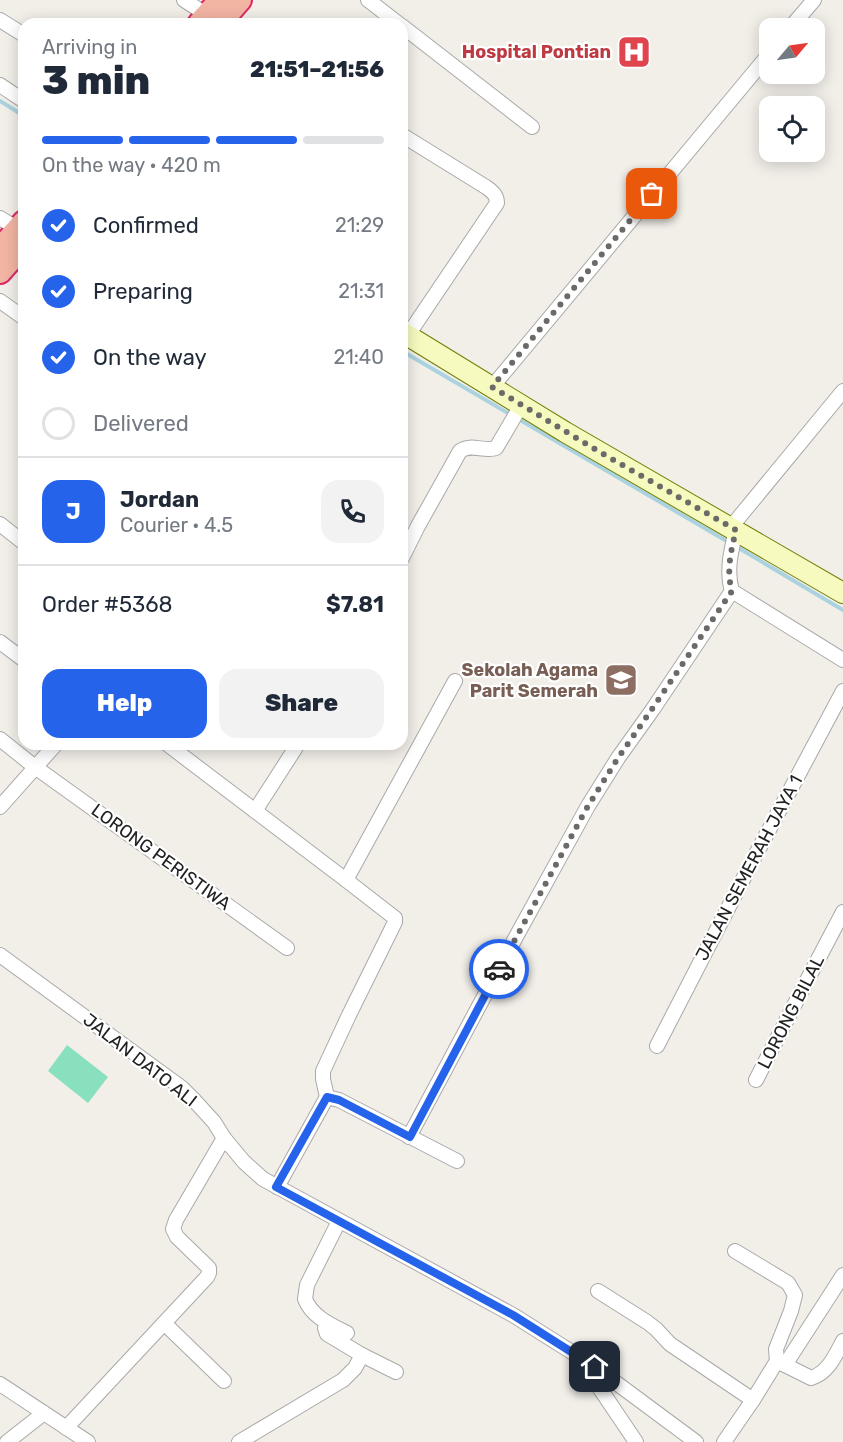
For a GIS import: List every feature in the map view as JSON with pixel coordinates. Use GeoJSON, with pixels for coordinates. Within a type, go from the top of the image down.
{"type":"FeatureCollection","features":[{"type":"Feature","properties":{"kind":"highway"},"geometry":{"type":"LineString","coordinates":[[214,18],[240,0]]}},
{"type":"Feature","properties":{"kind":"highway"},"geometry":{"type":"LineString","coordinates":[[0,249],[18,235]]}},
{"type":"Feature","properties":{"kind":"highway"},"geometry":{"type":"LineString","coordinates":[[0,272],[18,236]]}},
{"type":"Feature","properties":{"kind":"main road"},"geometry":{"type":"LineString","coordinates":[[408,336],[492,387],[518,409],[621,464],[842,590]]}},
{"type":"Feature","properties":{"kind":"street"},"geometry":{"type":"LineString","coordinates":[[184,0],[214,18]]}},
{"type":"Feature","properties":{"kind":"street"},"geometry":{"type":"LineString","coordinates":[[368,0],[391,18]]}},
{"type":"Feature","properties":{"kind":"street"},"geometry":{"type":"LineString","coordinates":[[799,18],[814,0]]}},
{"type":"Feature","properties":{"kind":"street"},"geometry":{"type":"LineString","coordinates":[[0,20],[18,31]]}},
{"type":"Feature","properties":{"kind":"street"},"geometry":{"type":"LineString","coordinates":[[408,31],[532,127]]}},
{"type":"Feature","properties":{"kind":"street"},"geometry":{"type":"LineString","coordinates":[[492,387],[759,66]]}},
{"type":"Feature","properties":{"kind":"street"},"geometry":{"type":"LineString","coordinates":[[0,85],[18,97]]}},
{"type":"Feature","properties":{"kind":"street"},"geometry":{"type":"LineString","coordinates":[[408,139],[486,187],[497,198],[497,203],[408,328]]}},
{"type":"Feature","properties":{"kind":"street"},"geometry":{"type":"LineString","coordinates":[[0,301],[18,314]]}},
{"type":"Feature","properties":{"kind":"street"},"geometry":{"type":"LineString","coordinates":[[843,391],[733,529],[729,570],[732,591],[843,660]]}},
{"type":"Feature","properties":{"kind":"street"},"geometry":{"type":"LineString","coordinates":[[408,546],[460,451],[467,447],[486,450],[496,448],[518,409]]}},
{"type":"Feature","properties":{"kind":"street"},"geometry":{"type":"LineString","coordinates":[[0,524],[18,538]]}},
{"type":"Feature","properties":{"kind":"street"},"geometry":{"type":"LineString","coordinates":[[410,1137],[588,806],[732,591]]}},
{"type":"Feature","properties":{"kind":"street"},"geometry":{"type":"LineString","coordinates":[[0,642],[18,656]]}},
{"type":"Feature","properties":{"kind":"street"},"geometry":{"type":"LineString","coordinates":[[346,880],[455,681]]}},
{"type":"Feature","properties":{"kind":"street","name":"JALAN SEMERAH JAYA 1"},"geometry":{"type":"LineString","coordinates":[[657,1046],[843,691]]}},
{"type":"Feature","properties":{"kind":"street","name":"LORONG PERISTIWA"},"geometry":{"type":"LineString","coordinates":[[0,739],[35,767],[287,948]]}},
{"type":"Feature","properties":{"kind":"street"},"geometry":{"type":"LineString","coordinates":[[0,807],[51,750]]}},
{"type":"Feature","properties":{"kind":"street"},"geometry":{"type":"LineString","coordinates":[[175,750],[395,920],[323,1071],[322,1079],[327,1097],[276,1187]]}},
{"type":"Feature","properties":{"kind":"street"},"geometry":{"type":"LineString","coordinates":[[255,811],[294,750]]}},
{"type":"Feature","properties":{"kind":"street","name":"LORONG BILAL"},"geometry":{"type":"LineString","coordinates":[[756,1080],[843,912]]}},
{"type":"Feature","properties":{"kind":"street","name":"JALAN DATO ALI"},"geometry":{"type":"LineString","coordinates":[[0,955],[182,1088],[214,1122],[244,1162],[263,1179],[513,1315],[578,1356],[696,1442]]}},
{"type":"Feature","properties":{"kind":"street"},"geometry":{"type":"LineString","coordinates":[[327,1097],[339,1100],[457,1161]]}},
{"type":"Feature","properties":{"kind":"street"},"geometry":{"type":"LineString","coordinates":[[66,1428],[207,1277],[209,1268],[177,1237],[173,1229],[224,1138]]}},
{"type":"Feature","properties":{"kind":"street"},"geometry":{"type":"LineString","coordinates":[[339,1221],[307,1285],[305,1299],[313,1312],[327,1323],[347,1333]]}},
{"type":"Feature","properties":{"kind":"street"},"geometry":{"type":"LineString","coordinates":[[735,1251],[788,1283],[795,1295],[776,1349],[781,1363],[811,1378],[818,1376],[832,1361],[843,1341]]}},
{"type":"Feature","properties":{"kind":"street"},"geometry":{"type":"LineString","coordinates":[[724,1442],[843,1275]]}},
{"type":"Feature","properties":{"kind":"street"},"geometry":{"type":"LineString","coordinates":[[598,1291],[647,1322],[670,1344],[753,1400]]}},
{"type":"Feature","properties":{"kind":"street"},"geometry":{"type":"LineString","coordinates":[[164,1323],[224,1382]]}},
{"type":"Feature","properties":{"kind":"street"},"geometry":{"type":"LineString","coordinates":[[327,1323],[325,1328],[327,1334],[396,1372]]}},
{"type":"Feature","properties":{"kind":"street"},"geometry":{"type":"LineString","coordinates":[[239,1442],[343,1380],[355,1368],[362,1355]]}},
{"type":"Feature","properties":{"kind":"street"},"geometry":{"type":"LineString","coordinates":[[578,1356],[636,1442]]}},
{"type":"Feature","properties":{"kind":"street"},"geometry":{"type":"LineString","coordinates":[[0,1384],[88,1442]]}},
{"type":"Feature","properties":{"kind":"street"},"geometry":{"type":"LineString","coordinates":[[7,1442],[44,1413]]}},
{"type":"Feature","properties":{"kind":"green space"},"geometry":{"type":"Polygon","coordinates":[[[67,1045],[108,1077],[88,1103],[48,1071],[67,1045]]]}},
{"type":"Feature","properties":{"kind":"waterway"},"geometry":{"type":"LineString","coordinates":[[0,101],[18,112]]}},
{"type":"Feature","properties":{"kind":"waterway"},"geometry":{"type":"LineString","coordinates":[[408,355],[730,543]]}},
{"type":"Feature","properties":{"kind":"waterway"},"geometry":{"type":"LineString","coordinates":[[737,547],[843,610]]}},
{"type":"Feature","properties":{"kind":"way so far"},"geometry":{"type":"LineString","coordinates":[[499,969],[588,806],[732,591],[729,582],[730,553],[736,530],[492,387],[652,194]]}},
{"type":"Feature","properties":{"kind":"place","name":"Hospital Pontian"},"geometry":{"type":"Point","coordinates":[634,52]}},
{"type":"Feature","properties":{"kind":"place","name":"Sekolah Agama Parit Semerah"},"geometry":{"type":"Point","coordinates":[621,680]}},
{"type":"Feature","properties":{"kind":"route"},"geometry":{"type":"LineString","coordinates":[[499,969],[410,1137],[339,1100],[327,1097],[276,1187],[513,1315],[595,1367]]}}]}
